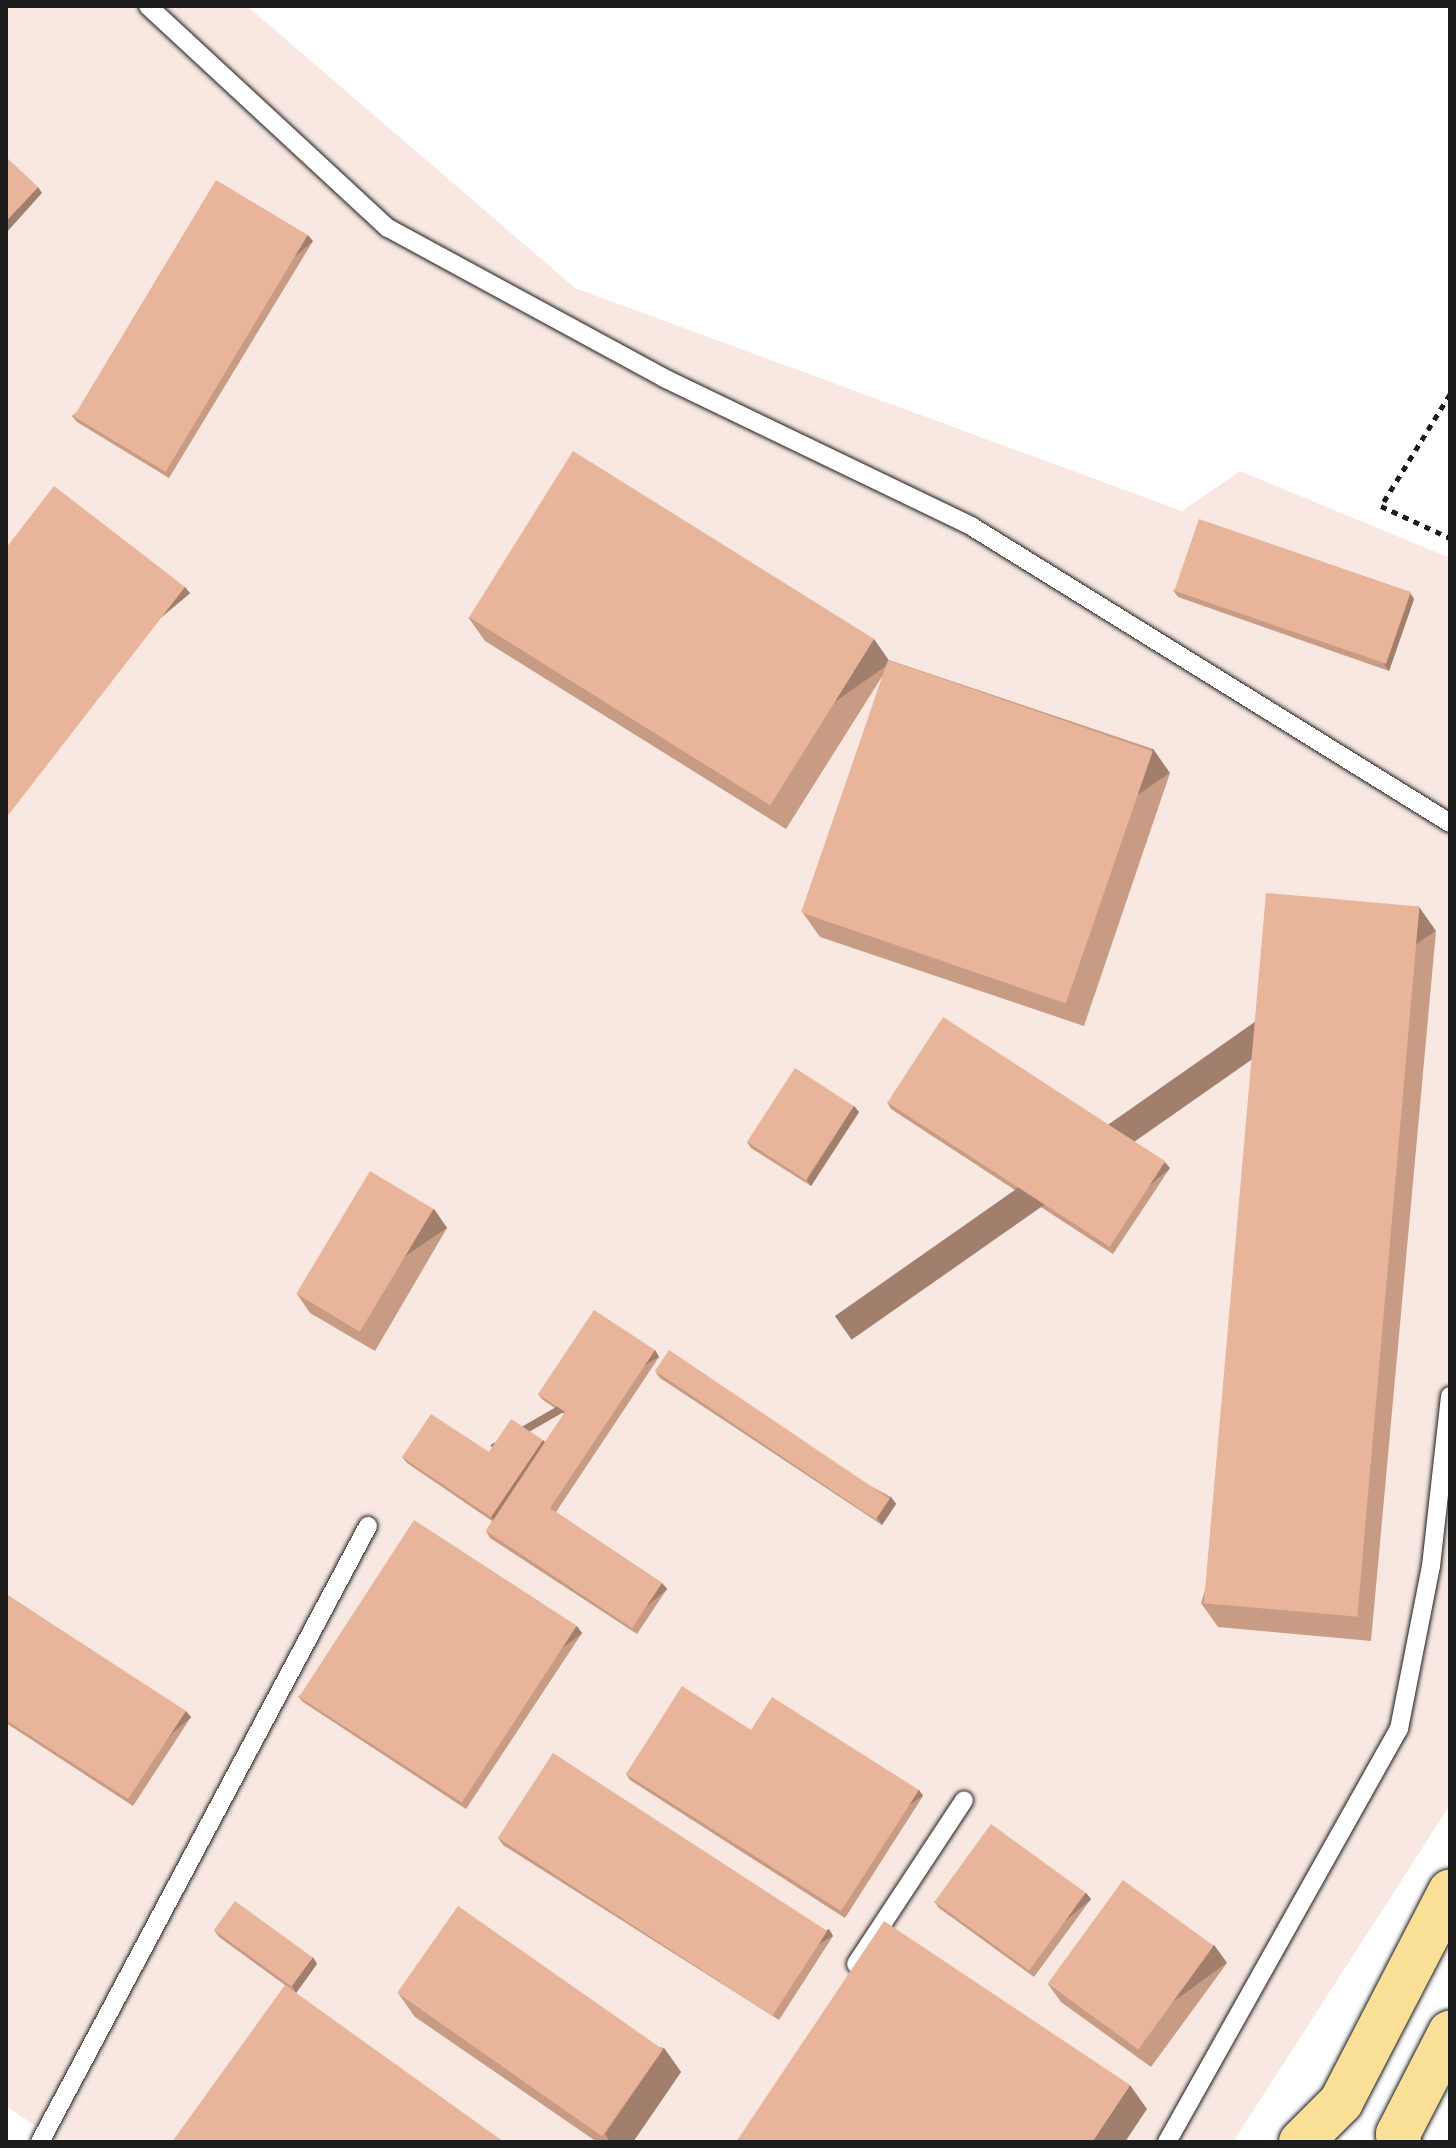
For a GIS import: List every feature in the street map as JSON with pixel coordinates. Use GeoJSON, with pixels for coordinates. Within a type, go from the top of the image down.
{"type":"FeatureCollection","features":[{"type":"Feature","properties":{"kind":"highway"},"geometry":{"type":"LineString","coordinates":[[1301,2142],[1341,2102],[1450,1892]]}},
{"type":"Feature","properties":{"kind":"highway"},"geometry":{"type":"LineString","coordinates":[[1398,2138],[1450,2033]]}},
{"type":"Feature","properties":{"kind":"lane"},"geometry":{"type":"LineString","coordinates":[[148,6],[388,228],[664,378],[971,526],[1450,823]]}},
{"type":"Feature","properties":{"kind":"lane"},"geometry":{"type":"LineString","coordinates":[[1167,2142],[1399,1729],[1431,1566],[1450,1396]]}},
{"type":"Feature","properties":{"kind":"lane"},"geometry":{"type":"LineString","coordinates":[[40,2142],[368,1526]]}},
{"type":"Feature","properties":{"kind":"lane"},"geometry":{"type":"LineString","coordinates":[[842,1984],[964,1800]]}},
{"type":"Feature","properties":{"kind":"path"},"geometry":{"type":"LineString","coordinates":[[1450,394],[1381,506],[1450,538]]}},
{"type":"Feature","properties":{"kind":"shaded area"},"geometry":{"type":"Polygon","coordinates":[[[6,6],[247,6],[575,288],[1182,511],[1240,471],[1450,558],[1450,1805],[1233,2142],[59,2142],[6,2106],[6,6]]]}},
{"type":"Feature","properties":{"kind":"building"},"geometry":{"type":"Polygon","coordinates":[[[6,157],[38,187],[6,221],[6,157]]]}},
{"type":"Feature","properties":{"kind":"building"},"geometry":{"type":"Polygon","coordinates":[[[216,180],[308,235],[166,472],[74,417],[216,180]]]}},
{"type":"Feature","properties":{"kind":"building"},"geometry":{"type":"Polygon","coordinates":[[[573,451],[874,639],[770,805],[469,617],[573,451]]]}},
{"type":"Feature","properties":{"kind":"building"},"geometry":{"type":"Polygon","coordinates":[[[54,486],[185,587],[6,818],[6,548],[54,486]]]}},
{"type":"Feature","properties":{"kind":"building"},"geometry":{"type":"Polygon","coordinates":[[[1199,519],[1411,592],[1386,664],[1174,591],[1199,519]]]}},
{"type":"Feature","properties":{"kind":"building"},"geometry":{"type":"Polygon","coordinates":[[[888,660],[1153,751],[1066,1004],[801,912],[888,660]]]}},
{"type":"Feature","properties":{"kind":"building"},"geometry":{"type":"Polygon","coordinates":[[[1266,893],[1419,906],[1357,1617],[1204,1603],[1266,893]]]}},
{"type":"Feature","properties":{"kind":"building"},"geometry":{"type":"Polygon","coordinates":[[[943,1017],[1165,1161],[1110,1247],[887,1103],[943,1017]]]}},
{"type":"Feature","properties":{"kind":"building"},"geometry":{"type":"Polygon","coordinates":[[[795,1068],[854,1106],[806,1180],[747,1142],[795,1068]]]}},
{"type":"Feature","properties":{"kind":"building"},"geometry":{"type":"Polygon","coordinates":[[[370,1171],[433,1209],[360,1332],[296,1294],[370,1171]]]}},
{"type":"Feature","properties":{"kind":"building"},"geometry":{"type":"Polygon","coordinates":[[[594,1310],[655,1350],[550,1508],[662,1583],[632,1628],[486,1531],[565,1412],[538,1394],[594,1310]]]}},
{"type":"Feature","properties":{"kind":"building"},"geometry":{"type":"Polygon","coordinates":[[[669,1350],[890,1499],[876,1519],[655,1371],[669,1350]]]}},
{"type":"Feature","properties":{"kind":"building"},"geometry":{"type":"Polygon","coordinates":[[[431,1414],[489,1452],[511,1419],[543,1440],[491,1517],[402,1457],[431,1414]]]}},
{"type":"Feature","properties":{"kind":"building"},"geometry":{"type":"Polygon","coordinates":[[[414,1520],[577,1626],[462,1803],[299,1697],[414,1520]]]}},
{"type":"Feature","properties":{"kind":"building"},"geometry":{"type":"Polygon","coordinates":[[[6,1594],[186,1711],[128,1799],[6,1720],[6,1594]]]}},
{"type":"Feature","properties":{"kind":"building"},"geometry":{"type":"Polygon","coordinates":[[[682,1686],[751,1730],[772,1697],[919,1790],[841,1911],[626,1774],[682,1686]]]}},
{"type":"Feature","properties":{"kind":"building"},"geometry":{"type":"Polygon","coordinates":[[[553,1753],[827,1931],[772,2016],[498,1838],[553,1753]]]}},
{"type":"Feature","properties":{"kind":"building"},"geometry":{"type":"Polygon","coordinates":[[[991,1824],[1086,1893],[1029,1970],[935,1902],[991,1824]]]}},
{"type":"Feature","properties":{"kind":"building"},"geometry":{"type":"Polygon","coordinates":[[[1123,1880],[1214,1946],[1138,2049],[1048,1984],[1123,1880]]]}},
{"type":"Feature","properties":{"kind":"building"},"geometry":{"type":"Polygon","coordinates":[[[235,1901],[313,1957],[292,1987],[214,1930],[235,1901]]]}},
{"type":"Feature","properties":{"kind":"building"},"geometry":{"type":"Polygon","coordinates":[[[458,1906],[663,2049],[602,2136],[397,1993],[458,1906]]]}},
{"type":"Feature","properties":{"kind":"building"},"geometry":{"type":"Polygon","coordinates":[[[884,1921],[1130,2085],[1092,2142],[736,2142],[884,1921]]]}},
{"type":"Feature","properties":{"kind":"building"},"geometry":{"type":"Polygon","coordinates":[[[285,1985],[504,2142],[172,2142],[285,1985]]]}}]}
